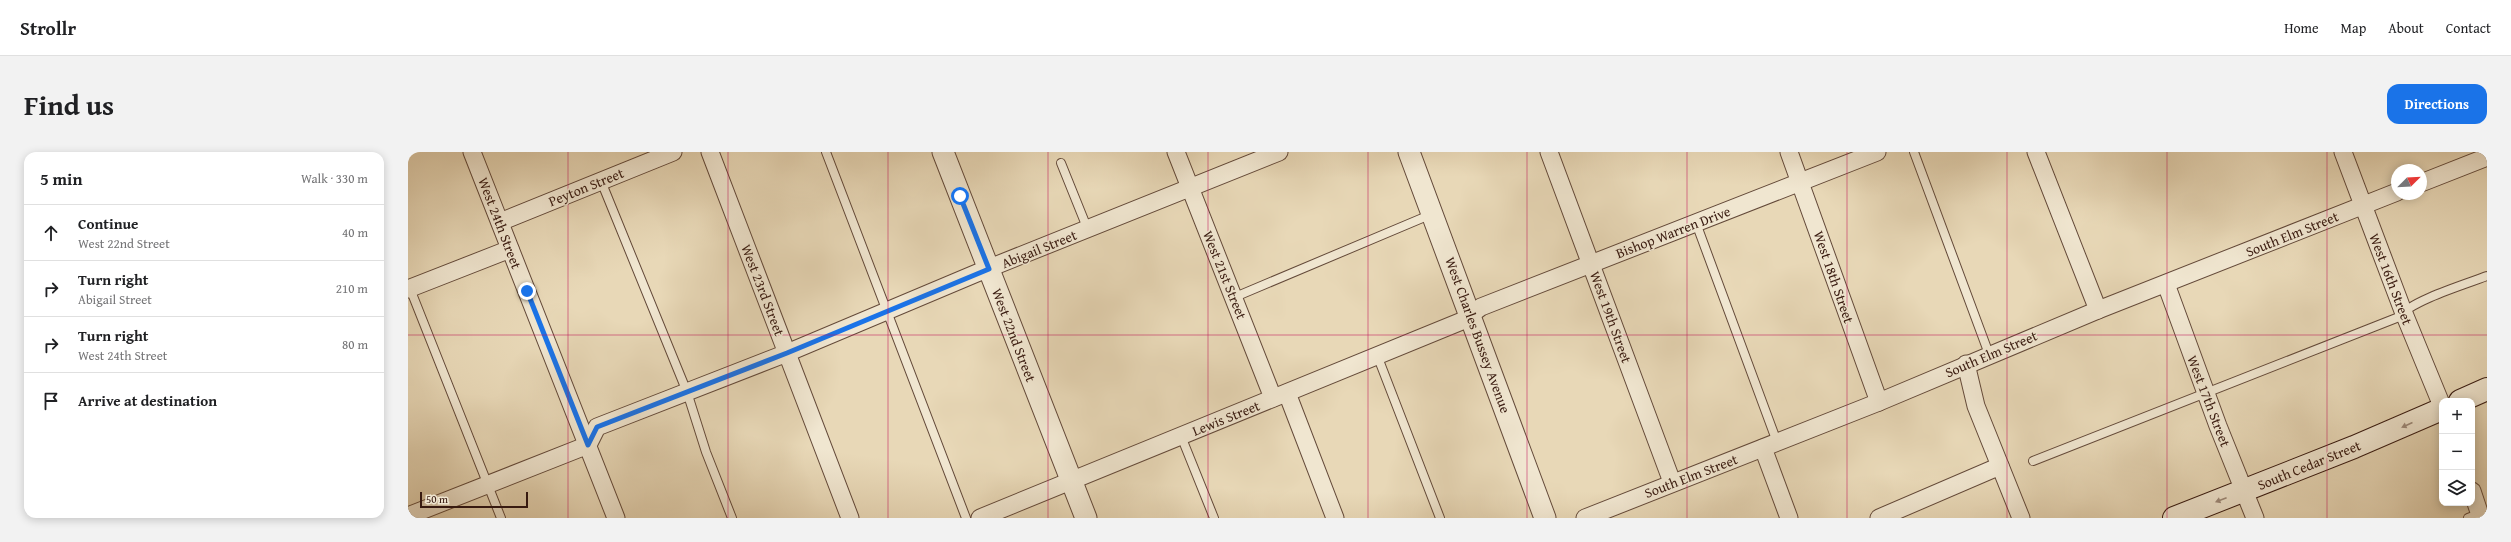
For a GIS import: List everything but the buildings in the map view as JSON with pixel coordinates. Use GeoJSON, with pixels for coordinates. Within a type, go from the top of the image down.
{"type":"FeatureCollection","features":[{"type":"Feature","properties":{"kind":"main road"},"geometry":{"type":"LineString","coordinates":[[2467,398],[2487,389]]}},
{"type":"Feature","properties":{"kind":"main road","name":"South Cedar Street"},"geometry":{"type":"LineString","coordinates":[[2174,518],[2354,447],[2439,410]]}},
{"type":"Feature","properties":{"kind":"street","name":"West 24th Street"},"geometry":{"type":"LineString","coordinates":[[472,152],[616,518]]}},
{"type":"Feature","properties":{"kind":"street","name":"Peyton Street"},"geometry":{"type":"LineString","coordinates":[[500,222],[673,152]]}},
{"type":"Feature","properties":{"kind":"street","name":"West 23rd Street"},"geometry":{"type":"LineString","coordinates":[[710,152],[850,518]]}},
{"type":"Feature","properties":{"kind":"street","name":"West 22nd Street"},"geometry":{"type":"LineString","coordinates":[[943,152],[1086,518]]}},
{"type":"Feature","properties":{"kind":"street","name":"West 21st Street"},"geometry":{"type":"LineString","coordinates":[[1176,152],[1189,188],[1235,297],[1335,518]]}},
{"type":"Feature","properties":{"kind":"street","name":"Abigail Street"},"geometry":{"type":"LineString","coordinates":[[588,445],[597,427],[787,353],[989,269],[1279,152]]}},
{"type":"Feature","properties":{"kind":"street","name":"West Charles Bussey Avenue"},"geometry":{"type":"LineString","coordinates":[[1409,152],[1471,313],[1545,518]]}},
{"type":"Feature","properties":{"kind":"street","name":"West 19th Street"},"geometry":{"type":"LineString","coordinates":[[1549,152],[1672,482]]}},
{"type":"Feature","properties":{"kind":"street","name":"West 18th Street"},"geometry":{"type":"LineString","coordinates":[[1789,152],[1801,182],[1878,402]]}},
{"type":"Feature","properties":{"kind":"street","name":"Bishop Warren Drive"},"geometry":{"type":"LineString","coordinates":[[1471,313],[1591,264],[1877,152]]}},
{"type":"Feature","properties":{"kind":"street"},"geometry":{"type":"LineString","coordinates":[[2036,152],[2098,310]]}},
{"type":"Feature","properties":{"kind":"street","name":"West 16th Street"},"geometry":{"type":"LineString","coordinates":[[2343,152],[2403,312],[2439,399]]}},
{"type":"Feature","properties":{"kind":"street"},"geometry":{"type":"LineString","coordinates":[[2427,181],[2487,157]]}},
{"type":"Feature","properties":{"kind":"street","name":"South Elm Street"},"geometry":{"type":"LineString","coordinates":[[1585,518],[1672,482],[1878,402],[1989,354],[2098,310],[2391,194]]}},
{"type":"Feature","properties":{"kind":"street"},"geometry":{"type":"LineString","coordinates":[[409,287],[510,249]]}},
{"type":"Feature","properties":{"kind":"street","name":"West 17th Street"},"geometry":{"type":"LineString","coordinates":[[2166,284],[2205,394],[2255,518]]}},
{"type":"Feature","properties":{"kind":"street","name":"Lewis Street"},"geometry":{"type":"LineString","coordinates":[[980,518],[1462,321],[1471,313]]}},
{"type":"Feature","properties":{"kind":"street"},"geometry":{"type":"LineString","coordinates":[[1966,364],[1976,406],[2021,518]]}},
{"type":"Feature","properties":{"kind":"street"},"geometry":{"type":"LineString","coordinates":[[408,516],[588,445]]}},
{"type":"Feature","properties":{"kind":"street"},"geometry":{"type":"LineString","coordinates":[[1770,445],[1789,518]]}},
{"type":"Feature","properties":{"kind":"street"},"geometry":{"type":"LineString","coordinates":[[1878,518],[2000,466]]}},
{"type":"Feature","properties":{"kind":"street"},"geometry":{"type":"LineString","coordinates":[[2475,501],[2479,515]]}},
{"type":"Feature","properties":{"kind":"lane"},"geometry":{"type":"LineString","coordinates":[[826,152],[966,518]]}},
{"type":"Feature","properties":{"kind":"lane"},"geometry":{"type":"LineString","coordinates":[[1914,152],[1989,354]]}},
{"type":"Feature","properties":{"kind":"lane"},"geometry":{"type":"LineString","coordinates":[[1061,164],[1088,230]]}},
{"type":"Feature","properties":{"kind":"lane"},"geometry":{"type":"LineString","coordinates":[[601,181],[687,392],[706,452],[732,518]]}},
{"type":"Feature","properties":{"kind":"lane"},"geometry":{"type":"LineString","coordinates":[[1235,297],[1433,214]]}},
{"type":"Feature","properties":{"kind":"lane"},"geometry":{"type":"LineString","coordinates":[[1696,223],[1770,445]]}},
{"type":"Feature","properties":{"kind":"lane"},"geometry":{"type":"LineString","coordinates":[[2033,461],[2399,317],[2403,312],[2487,276]]}},
{"type":"Feature","properties":{"kind":"lane"},"geometry":{"type":"LineString","coordinates":[[409,287],[501,518]]}},
{"type":"Feature","properties":{"kind":"lane"},"geometry":{"type":"LineString","coordinates":[[1377,355],[1440,518]]}},
{"type":"Feature","properties":{"kind":"lane"},"geometry":{"type":"LineString","coordinates":[[1181,436],[1214,518]]}},
{"type":"Feature","properties":{"kind":"route"},"geometry":{"type":"LineString","coordinates":[[527,291],[588,445],[597,427],[787,353],[989,269],[960,196]]}}]}
